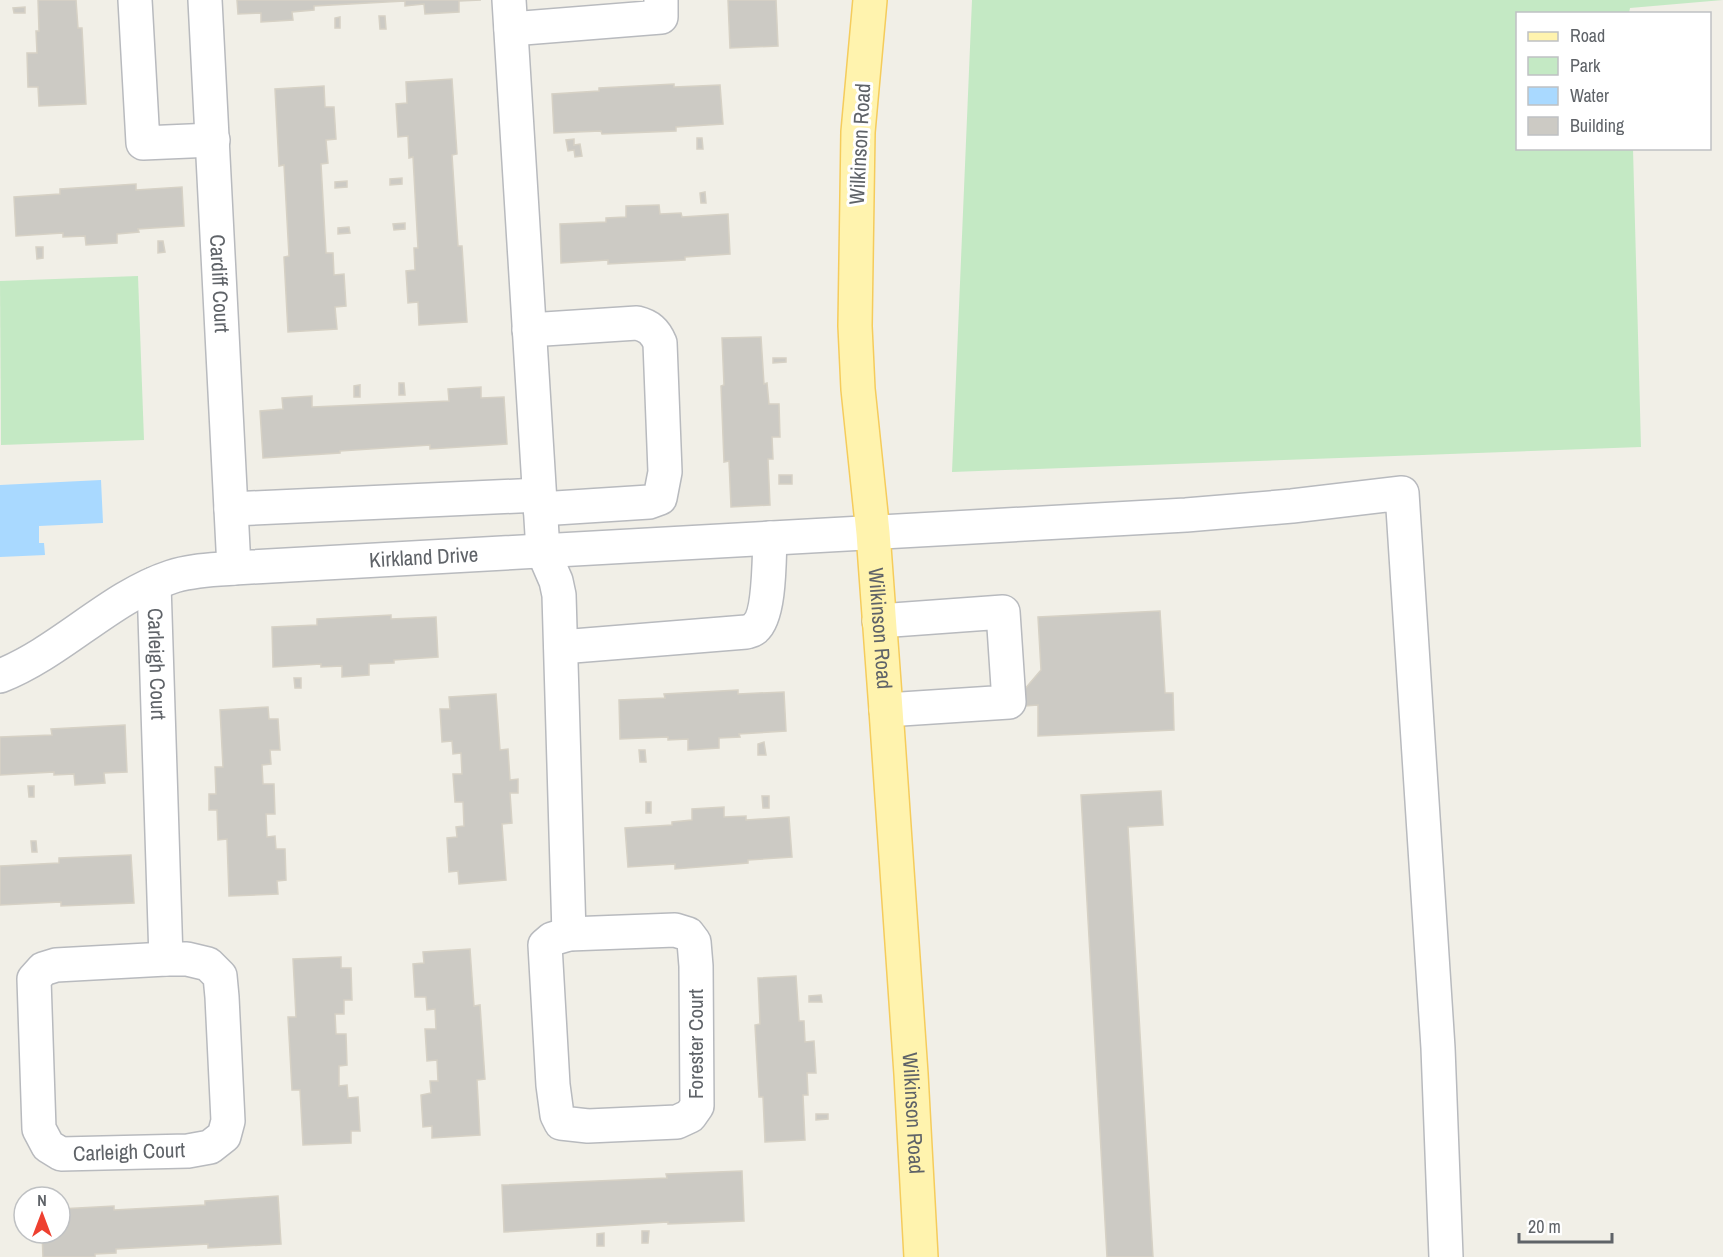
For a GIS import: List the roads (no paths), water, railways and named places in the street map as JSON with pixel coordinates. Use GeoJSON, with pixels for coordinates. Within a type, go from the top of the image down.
{"type":"FeatureCollection","features":[{"type":"Feature","properties":{"kind":"main road","name":"Wilkinson Road"},"geometry":{"type":"LineString","coordinates":[[870,0],[858,132],[855,326],[858,389],[873,532],[886,710],[921,1257]]}},
{"type":"Feature","properties":{"kind":"street"},"geometry":{"type":"LineString","coordinates":[[135,0],[143,143],[213,140]]}},
{"type":"Feature","properties":{"kind":"street","name":"Cardiff Court"},"geometry":{"type":"LineString","coordinates":[[205,0],[234,567]]}},
{"type":"Feature","properties":{"kind":"street"},"geometry":{"type":"LineString","coordinates":[[569,934],[559,595],[556,581],[543,550],[510,14],[661,17],[661,0]]}},
{"type":"Feature","properties":{"kind":"street"},"geometry":{"type":"LineString","coordinates":[[231,509],[540,502],[649,502],[660,498],[665,472],[660,343],[656,333],[647,326],[637,323],[529,330]]}},
{"type":"Feature","properties":{"kind":"street","name":"Kirkland Drive"},"geometry":{"type":"LineString","coordinates":[[0,676],[24,667],[134,594],[154,584],[189,572],[234,567],[1186,514],[1292,506],[1402,493],[1438,1048],[1446,1257]]}},
{"type":"Feature","properties":{"kind":"street"},"geometry":{"type":"LineString","coordinates":[[561,647],[746,632],[755,628],[762,617],[765,603],[770,538]]}},
{"type":"Feature","properties":{"kind":"street","name":"Carleigh Court"},"geometry":{"type":"LineString","coordinates":[[154,584],[166,959]]}},
{"type":"Feature","properties":{"kind":"street"},"geometry":{"type":"LineString","coordinates":[[879,621],[1003,612],[1004,624],[1009,702],[886,710]]}},
{"type":"Feature","properties":{"kind":"street","name":"Forester Court"},"geometry":{"type":"LineString","coordinates":[[675,930],[688,934],[694,942],[697,1106],[690,1116],[677,1122],[588,1126],[561,1123],[557,1115],[553,1085],[545,945],[552,939],[569,934],[675,930]]}},
{"type":"Feature","properties":{"kind":"street","name":"Carleigh Court"},"geometry":{"type":"LineString","coordinates":[[166,959],[187,959],[208,964],[219,976],[228,1121],[224,1136],[210,1147],[188,1151],[61,1154],[48,1146],[39,1129],[34,979],[43,969],[56,965],[166,959]]}},
{"type":"Feature","properties":{"kind":"water"},"geometry":{"type":"Polygon","coordinates":[[[101,480],[103,523],[39,526],[39,543],[44,543],[45,555],[0,557],[0,485],[101,480]]]}}]}
